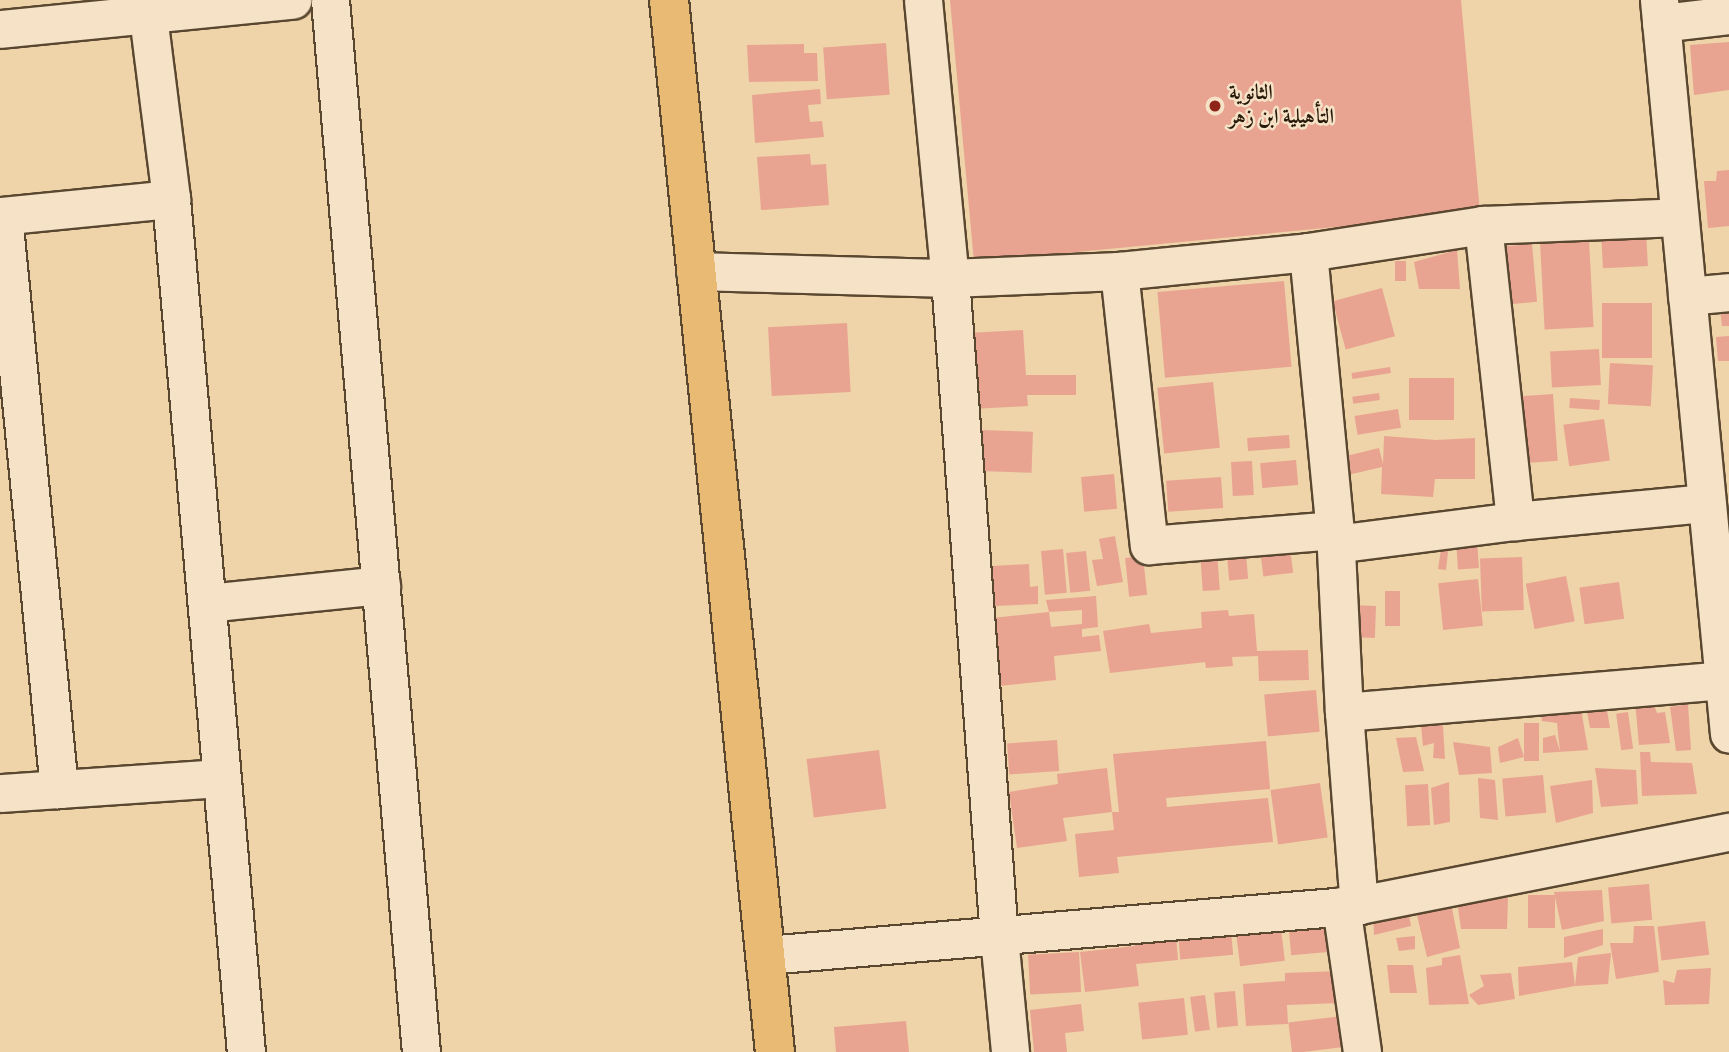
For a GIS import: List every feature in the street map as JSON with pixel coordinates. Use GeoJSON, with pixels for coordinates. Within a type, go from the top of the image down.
{"type":"FeatureCollection","features":[{"type":"Feature","properties":{"kind":"main road"},"geometry":{"type":"LineString","coordinates":[[669,0],[775,1052]]}},
{"type":"Feature","properties":{"kind":"street"},"geometry":{"type":"LineString","coordinates":[[0,29],[293,0]]}},
{"type":"Feature","properties":{"kind":"street"},"geometry":{"type":"LineString","coordinates":[[330,0],[421,1052]]}},
{"type":"Feature","properties":{"kind":"street"},"geometry":{"type":"LineString","coordinates":[[923,0],[950,278],[1010,1052]]}},
{"type":"Feature","properties":{"kind":"street"},"geometry":{"type":"LineString","coordinates":[[1729,15],[1660,11],[1687,296],[1715,526],[1723,680],[1729,734]]}},
{"type":"Feature","properties":{"kind":"street"},"geometry":{"type":"LineString","coordinates":[[148,16],[171,199],[246,1052]]}},
{"type":"Feature","properties":{"kind":"street"},"geometry":{"type":"LineString","coordinates":[[59,789],[2,216],[171,199]]}},
{"type":"Feature","properties":{"kind":"street"},"geometry":{"type":"LineString","coordinates":[[695,271],[950,278],[1119,271],[1308,252],[1483,225],[1679,217]]}},
{"type":"Feature","properties":{"kind":"street"},"geometry":{"type":"LineString","coordinates":[[1483,225],[1515,521]]}},
{"type":"Feature","properties":{"kind":"street"},"geometry":{"type":"LineString","coordinates":[[1308,252],[1335,537],[1350,906],[1362,1052]]}},
{"type":"Feature","properties":{"kind":"street"},"geometry":{"type":"LineString","coordinates":[[1119,271],[1149,545],[1335,537],[1515,521],[1715,526]]}},
{"type":"Feature","properties":{"kind":"street"},"geometry":{"type":"LineString","coordinates":[[1687,296],[1729,292]]}},
{"type":"Feature","properties":{"kind":"street"},"geometry":{"type":"LineString","coordinates":[[207,603],[381,584]]}},
{"type":"Feature","properties":{"kind":"street"},"geometry":{"type":"LineString","coordinates":[[1344,712],[1723,680]]}},
{"type":"Feature","properties":{"kind":"street"},"geometry":{"type":"LineString","coordinates":[[0,793],[220,778]]}},
{"type":"Feature","properties":{"kind":"street"},"geometry":{"type":"LineString","coordinates":[[765,955],[1350,906],[1729,832]]}},
{"type":"Feature","properties":{"kind":"building","name":"الثانوية التأهيلية ابن زهر"},"geometry":{"type":"Polygon","coordinates":[[[950,0],[1461,0],[1480,213],[974,262],[950,0]]]}},
{"type":"Feature","properties":{"kind":"building"},"geometry":{"type":"Polygon","coordinates":[[[1729,42],[1729,90],[1694,95],[1690,45],[1729,42]]]}},
{"type":"Feature","properties":{"kind":"building"},"geometry":{"type":"Polygon","coordinates":[[[886,43],[890,95],[827,99],[823,47],[886,43]]]}},
{"type":"Feature","properties":{"kind":"building"},"geometry":{"type":"Polygon","coordinates":[[[804,44],[804,53],[817,53],[818,81],[749,82],[747,45],[804,44]]]}},
{"type":"Feature","properties":{"kind":"building"},"geometry":{"type":"Polygon","coordinates":[[[820,89],[821,104],[808,105],[810,122],[822,121],[824,137],[755,143],[752,95],[820,89]]]}},
{"type":"Feature","properties":{"kind":"building"},"geometry":{"type":"Polygon","coordinates":[[[810,154],[811,165],[826,164],[829,205],[761,210],[757,157],[810,154]]]}},
{"type":"Feature","properties":{"kind":"building"},"geometry":{"type":"Polygon","coordinates":[[[1729,170],[1729,226],[1708,228],[1704,181],[1716,181],[1717,171],[1729,170]]]}},
{"type":"Feature","properties":{"kind":"building"},"geometry":{"type":"Polygon","coordinates":[[[1646,230],[1648,266],[1603,268],[1601,232],[1646,230]]]}},
{"type":"Feature","properties":{"kind":"building"},"geometry":{"type":"Polygon","coordinates":[[[1589,240],[1594,327],[1545,329],[1540,243],[1589,240]]]}},
{"type":"Feature","properties":{"kind":"building"},"geometry":{"type":"Polygon","coordinates":[[[1532,244],[1537,302],[1507,304],[1502,247],[1532,244]]]}},
{"type":"Feature","properties":{"kind":"building"},"geometry":{"type":"Polygon","coordinates":[[[1457,250],[1460,289],[1419,289],[1414,262],[1457,250]]]}},
{"type":"Feature","properties":{"kind":"building"},"geometry":{"type":"Polygon","coordinates":[[[1395,261],[1406,261],[1406,281],[1395,281],[1395,261]]]}},
{"type":"Feature","properties":{"kind":"building"},"geometry":{"type":"Polygon","coordinates":[[[1284,281],[1291,367],[1165,378],[1157,292],[1284,281]]]}},
{"type":"Feature","properties":{"kind":"building"},"geometry":{"type":"Polygon","coordinates":[[[1382,288],[1395,336],[1346,349],[1333,301],[1382,288]]]}},
{"type":"Feature","properties":{"kind":"building"},"geometry":{"type":"Polygon","coordinates":[[[1729,300],[1729,326],[1722,326],[1719,301],[1729,300]]]}},
{"type":"Feature","properties":{"kind":"building"},"geometry":{"type":"Polygon","coordinates":[[[1602,303],[1652,303],[1652,358],[1602,358],[1602,303]]]}},
{"type":"Feature","properties":{"kind":"building"},"geometry":{"type":"Polygon","coordinates":[[[847,323],[851,392],[772,396],[768,327],[847,323]]]}},
{"type":"Feature","properties":{"kind":"building"},"geometry":{"type":"Polygon","coordinates":[[[1023,330],[1026,375],[1076,375],[1076,395],[1027,395],[1028,406],[973,409],[968,333],[1023,330]]]}},
{"type":"Feature","properties":{"kind":"building"},"geometry":{"type":"Polygon","coordinates":[[[1729,336],[1729,361],[1718,361],[1716,337],[1729,336]]]}},
{"type":"Feature","properties":{"kind":"building"},"geometry":{"type":"Polygon","coordinates":[[[1599,349],[1601,385],[1552,388],[1550,352],[1599,349]]]}},
{"type":"Feature","properties":{"kind":"building"},"geometry":{"type":"Polygon","coordinates":[[[1610,363],[1653,365],[1651,406],[1608,404],[1610,363]]]}},
{"type":"Feature","properties":{"kind":"building"},"geometry":{"type":"Polygon","coordinates":[[[1390,367],[1391,373],[1352,379],[1351,373],[1390,367]]]}},
{"type":"Feature","properties":{"kind":"building"},"geometry":{"type":"Polygon","coordinates":[[[1409,378],[1454,378],[1454,420],[1409,420],[1409,378]]]}},
{"type":"Feature","properties":{"kind":"building"},"geometry":{"type":"Polygon","coordinates":[[[1213,382],[1220,448],[1164,453],[1157,388],[1213,382]]]}},
{"type":"Feature","properties":{"kind":"building"},"geometry":{"type":"Polygon","coordinates":[[[1379,393],[1380,400],[1353,404],[1352,397],[1379,393]]]}},
{"type":"Feature","properties":{"kind":"building"},"geometry":{"type":"Polygon","coordinates":[[[1553,394],[1558,461],[1519,464],[1514,397],[1553,394]]]}},
{"type":"Feature","properties":{"kind":"building"},"geometry":{"type":"Polygon","coordinates":[[[1570,398],[1600,400],[1599,410],[1569,408],[1570,398]]]}},
{"type":"Feature","properties":{"kind":"building"},"geometry":{"type":"Polygon","coordinates":[[[1398,409],[1401,428],[1358,435],[1355,416],[1398,409]]]}},
{"type":"Feature","properties":{"kind":"building"},"geometry":{"type":"Polygon","coordinates":[[[1604,419],[1610,461],[1569,466],[1563,425],[1604,419]]]}},
{"type":"Feature","properties":{"kind":"building"},"geometry":{"type":"Polygon","coordinates":[[[980,430],[1033,432],[1032,473],[979,471],[980,430]]]}},
{"type":"Feature","properties":{"kind":"building"},"geometry":{"type":"Polygon","coordinates":[[[1289,435],[1290,448],[1248,451],[1247,438],[1289,435]]]}},
{"type":"Feature","properties":{"kind":"building"},"geometry":{"type":"Polygon","coordinates":[[[1384,436],[1436,440],[1475,438],[1475,479],[1435,479],[1433,497],[1381,494],[1382,467],[1339,477],[1334,459],[1379,448],[1383,464],[1384,436]]]}},
{"type":"Feature","properties":{"kind":"building"},"geometry":{"type":"Polygon","coordinates":[[[1296,460],[1298,485],[1262,488],[1260,463],[1296,460]]]}},
{"type":"Feature","properties":{"kind":"building"},"geometry":{"type":"Polygon","coordinates":[[[1252,461],[1254,495],[1233,496],[1231,462],[1252,461]]]}},
{"type":"Feature","properties":{"kind":"building"},"geometry":{"type":"Polygon","coordinates":[[[1114,474],[1117,509],[1084,512],[1081,477],[1114,474]]]}},
{"type":"Feature","properties":{"kind":"building"},"geometry":{"type":"Polygon","coordinates":[[[1221,477],[1223,508],[1168,512],[1166,481],[1221,477]]]}},
{"type":"Feature","properties":{"kind":"building"},"geometry":{"type":"Polygon","coordinates":[[[1115,536],[1123,582],[1097,586],[1092,560],[1103,559],[1099,539],[1115,536]]]}},
{"type":"Feature","properties":{"kind":"building"},"geometry":{"type":"Polygon","coordinates":[[[1289,539],[1293,573],[1263,576],[1259,543],[1289,539]]]}},
{"type":"Feature","properties":{"kind":"building"},"geometry":{"type":"Polygon","coordinates":[[[1477,540],[1479,568],[1458,569],[1456,541],[1477,540]]]}},
{"type":"Feature","properties":{"kind":"building"},"geometry":{"type":"Polygon","coordinates":[[[1245,543],[1248,579],[1229,581],[1226,545],[1245,543]]]}},
{"type":"Feature","properties":{"kind":"building"},"geometry":{"type":"Polygon","coordinates":[[[1442,543],[1449,543],[1446,570],[1438,569],[1442,543]]]}},
{"type":"Feature","properties":{"kind":"building"},"geometry":{"type":"Polygon","coordinates":[[[1063,549],[1067,593],[1045,595],[1041,551],[1063,549]]]}},
{"type":"Feature","properties":{"kind":"building"},"geometry":{"type":"Polygon","coordinates":[[[1086,551],[1090,591],[1070,593],[1066,553],[1086,551]]]}},
{"type":"Feature","properties":{"kind":"building"},"geometry":{"type":"Polygon","coordinates":[[[1217,551],[1220,590],[1203,591],[1200,552],[1217,551]]]}},
{"type":"Feature","properties":{"kind":"building"},"geometry":{"type":"Polygon","coordinates":[[[1143,556],[1147,595],[1129,597],[1125,558],[1143,556]]]}},
{"type":"Feature","properties":{"kind":"building"},"geometry":{"type":"Polygon","coordinates":[[[1522,557],[1524,610],[1482,611],[1480,558],[1522,557]]]}},
{"type":"Feature","properties":{"kind":"building"},"geometry":{"type":"Polygon","coordinates":[[[1029,564],[1030,587],[1038,586],[1038,604],[994,606],[992,566],[1029,564]]]}},
{"type":"Feature","properties":{"kind":"building"},"geometry":{"type":"Polygon","coordinates":[[[1566,576],[1575,621],[1535,629],[1526,584],[1566,576]]]}},
{"type":"Feature","properties":{"kind":"building"},"geometry":{"type":"Polygon","coordinates":[[[1478,579],[1483,626],[1443,630],[1438,583],[1478,579]]]}},
{"type":"Feature","properties":{"kind":"building"},"geometry":{"type":"Polygon","coordinates":[[[1619,582],[1624,619],[1585,624],[1579,588],[1619,582]]]}},
{"type":"Feature","properties":{"kind":"building"},"geometry":{"type":"Polygon","coordinates":[[[1385,591],[1400,591],[1400,626],[1385,626],[1385,591]]]}},
{"type":"Feature","properties":{"kind":"building"},"geometry":{"type":"Polygon","coordinates":[[[1096,596],[1098,627],[1082,629],[1082,637],[1099,635],[1101,651],[1054,656],[1056,680],[999,686],[992,618],[1049,612],[1046,600],[1096,596]],[[1082,610],[1049,612],[1051,627],[1082,624],[1082,610]]]}},
{"type":"Feature","properties":{"kind":"building"},"geometry":{"type":"Polygon","coordinates":[[[1350,605],[1376,606],[1375,638],[1349,637],[1350,605]]]}},
{"type":"Feature","properties":{"kind":"building"},"geometry":{"type":"Polygon","coordinates":[[[1228,610],[1229,616],[1254,614],[1257,651],[1308,650],[1309,680],[1259,681],[1258,656],[1232,657],[1233,666],[1206,668],[1205,662],[1110,673],[1103,631],[1149,624],[1151,633],[1202,628],[1201,612],[1228,610]]]}},
{"type":"Feature","properties":{"kind":"building"},"geometry":{"type":"Polygon","coordinates":[[[1316,690],[1320,732],[1268,736],[1264,695],[1316,690]]]}},
{"type":"Feature","properties":{"kind":"building"},"geometry":{"type":"Polygon","coordinates":[[[1651,697],[1657,713],[1665,712],[1670,743],[1639,745],[1635,701],[1651,697]]]}},
{"type":"Feature","properties":{"kind":"building"},"geometry":{"type":"Polygon","coordinates":[[[1605,699],[1610,728],[1590,728],[1585,701],[1605,699]]]}},
{"type":"Feature","properties":{"kind":"building"},"geometry":{"type":"Polygon","coordinates":[[[1540,703],[1581,709],[1588,750],[1543,753],[1543,738],[1555,735],[1560,751],[1557,723],[1542,721],[1540,703]]]}},
{"type":"Feature","properties":{"kind":"building"},"geometry":{"type":"Polygon","coordinates":[[[1688,704],[1691,750],[1676,751],[1670,707],[1688,704]]]}},
{"type":"Feature","properties":{"kind":"building"},"geometry":{"type":"Polygon","coordinates":[[[1442,710],[1445,759],[1433,758],[1434,743],[1423,746],[1420,714],[1442,710]]]}},
{"type":"Feature","properties":{"kind":"building"},"geometry":{"type":"Polygon","coordinates":[[[1628,712],[1633,749],[1621,750],[1616,714],[1628,712]]]}},
{"type":"Feature","properties":{"kind":"building"},"geometry":{"type":"Polygon","coordinates":[[[1524,723],[1539,723],[1539,761],[1524,761],[1524,723]]]}},
{"type":"Feature","properties":{"kind":"building"},"geometry":{"type":"Polygon","coordinates":[[[1416,737],[1424,771],[1403,772],[1396,738],[1416,737]]]}},
{"type":"Feature","properties":{"kind":"building"},"geometry":{"type":"Polygon","coordinates":[[[1518,738],[1524,757],[1500,763],[1498,747],[1518,738]]]}},
{"type":"Feature","properties":{"kind":"building"},"geometry":{"type":"Polygon","coordinates":[[[1057,740],[1059,771],[1009,774],[1007,743],[1057,740]]]}},
{"type":"Feature","properties":{"kind":"building"},"geometry":{"type":"Polygon","coordinates":[[[1266,741],[1270,789],[1166,798],[1167,807],[1268,798],[1273,842],[1117,857],[1119,873],[1079,877],[1075,834],[1114,830],[1112,812],[1119,812],[1113,754],[1266,741]]]}},
{"type":"Feature","properties":{"kind":"building"},"geometry":{"type":"Polygon","coordinates":[[[1453,742],[1490,747],[1492,773],[1459,775],[1453,742]]]}},
{"type":"Feature","properties":{"kind":"building"},"geometry":{"type":"Polygon","coordinates":[[[879,750],[886,809],[814,817],[807,759],[879,750]]]}},
{"type":"Feature","properties":{"kind":"building"},"geometry":{"type":"Polygon","coordinates":[[[1640,752],[1650,752],[1651,762],[1692,763],[1697,794],[1642,796],[1640,752]]]}},
{"type":"Feature","properties":{"kind":"building"},"geometry":{"type":"Polygon","coordinates":[[[1107,768],[1112,812],[1063,818],[1067,841],[1017,848],[1009,792],[1058,784],[1057,774],[1107,768]]]}},
{"type":"Feature","properties":{"kind":"building"},"geometry":{"type":"Polygon","coordinates":[[[1595,768],[1636,770],[1638,804],[1601,807],[1595,768]]]}},
{"type":"Feature","properties":{"kind":"building"},"geometry":{"type":"Polygon","coordinates":[[[1543,775],[1546,813],[1505,816],[1502,779],[1543,775]]]}},
{"type":"Feature","properties":{"kind":"building"},"geometry":{"type":"Polygon","coordinates":[[[1478,778],[1495,780],[1498,820],[1480,818],[1478,778]]]}},
{"type":"Feature","properties":{"kind":"building"},"geometry":{"type":"Polygon","coordinates":[[[1592,780],[1593,813],[1556,823],[1550,786],[1592,780]]]}},
{"type":"Feature","properties":{"kind":"building"},"geometry":{"type":"Polygon","coordinates":[[[1449,782],[1450,822],[1434,825],[1431,788],[1449,782]]]}},
{"type":"Feature","properties":{"kind":"building"},"geometry":{"type":"Polygon","coordinates":[[[1320,783],[1328,837],[1278,844],[1270,790],[1320,783]]]}},
{"type":"Feature","properties":{"kind":"building"},"geometry":{"type":"Polygon","coordinates":[[[1428,784],[1430,825],[1407,826],[1405,785],[1428,784]]]}},
{"type":"Feature","properties":{"kind":"building"},"geometry":{"type":"Polygon","coordinates":[[[1649,884],[1652,920],[1611,923],[1608,888],[1649,884]]]}},
{"type":"Feature","properties":{"kind":"building"},"geometry":{"type":"Polygon","coordinates":[[[1602,890],[1604,921],[1562,930],[1554,892],[1602,890]]]}},
{"type":"Feature","properties":{"kind":"building"},"geometry":{"type":"Polygon","coordinates":[[[1528,895],[1555,895],[1555,928],[1528,928],[1528,895]]]}},
{"type":"Feature","properties":{"kind":"building"},"geometry":{"type":"Polygon","coordinates":[[[1508,898],[1507,929],[1461,929],[1457,901],[1508,898]]]}},
{"type":"Feature","properties":{"kind":"building"},"geometry":{"type":"Polygon","coordinates":[[[1451,904],[1460,948],[1427,957],[1415,907],[1451,904]]]}},
{"type":"Feature","properties":{"kind":"building"},"geometry":{"type":"Polygon","coordinates":[[[1408,910],[1411,926],[1374,935],[1373,911],[1408,910]]]}},
{"type":"Feature","properties":{"kind":"building"},"geometry":{"type":"Polygon","coordinates":[[[1279,913],[1285,961],[1240,966],[1234,918],[1279,913]]]}},
{"type":"Feature","properties":{"kind":"building"},"geometry":{"type":"Polygon","coordinates":[[[1328,918],[1331,952],[1291,955],[1288,921],[1328,918]]]}},
{"type":"Feature","properties":{"kind":"building"},"geometry":{"type":"Polygon","coordinates":[[[1230,919],[1233,955],[1180,959],[1177,924],[1230,919]]]}},
{"type":"Feature","properties":{"kind":"building"},"geometry":{"type":"Polygon","coordinates":[[[1705,921],[1709,955],[1662,961],[1657,927],[1705,921]]]}},
{"type":"Feature","properties":{"kind":"building"},"geometry":{"type":"Polygon","coordinates":[[[1175,923],[1178,960],[1136,964],[1139,986],[1085,992],[1080,952],[1135,946],[1133,927],[1175,923]]]}},
{"type":"Feature","properties":{"kind":"building"},"geometry":{"type":"Polygon","coordinates":[[[1634,926],[1654,926],[1659,972],[1616,979],[1610,943],[1633,943],[1634,926]]]}},
{"type":"Feature","properties":{"kind":"building"},"geometry":{"type":"Polygon","coordinates":[[[1603,929],[1603,945],[1564,958],[1564,937],[1603,929]]]}},
{"type":"Feature","properties":{"kind":"building"},"geometry":{"type":"Polygon","coordinates":[[[1415,936],[1415,949],[1399,951],[1396,938],[1415,936]]]}},
{"type":"Feature","properties":{"kind":"building"},"geometry":{"type":"Polygon","coordinates":[[[1079,952],[1081,992],[1030,995],[1028,955],[1079,952]]]}},
{"type":"Feature","properties":{"kind":"building"},"geometry":{"type":"Polygon","coordinates":[[[1611,953],[1608,984],[1575,986],[1578,957],[1611,953]]]}},
{"type":"Feature","properties":{"kind":"building"},"geometry":{"type":"Polygon","coordinates":[[[1460,955],[1469,1004],[1429,1005],[1426,968],[1442,965],[1442,958],[1460,955]]]}},
{"type":"Feature","properties":{"kind":"building"},"geometry":{"type":"Polygon","coordinates":[[[1572,962],[1575,986],[1519,996],[1518,967],[1572,962]]]}},
{"type":"Feature","properties":{"kind":"building"},"geometry":{"type":"Polygon","coordinates":[[[1387,965],[1413,965],[1417,993],[1390,993],[1387,965]]]}},
{"type":"Feature","properties":{"kind":"building"},"geometry":{"type":"Polygon","coordinates":[[[1711,968],[1709,1004],[1665,1005],[1663,980],[1674,983],[1677,970],[1711,968]]]}},
{"type":"Feature","properties":{"kind":"building"},"geometry":{"type":"Polygon","coordinates":[[[1338,971],[1340,1003],[1287,1005],[1288,1024],[1246,1026],[1243,984],[1285,981],[1285,973],[1338,971]]]}},
{"type":"Feature","properties":{"kind":"building"},"geometry":{"type":"Polygon","coordinates":[[[1511,973],[1515,999],[1478,1005],[1469,995],[1484,986],[1480,975],[1511,973]]]}},
{"type":"Feature","properties":{"kind":"building"},"geometry":{"type":"Polygon","coordinates":[[[1235,991],[1238,1026],[1217,1028],[1214,993],[1235,991]]]}},
{"type":"Feature","properties":{"kind":"building"},"geometry":{"type":"Polygon","coordinates":[[[1205,995],[1210,1030],[1195,1032],[1190,997],[1205,995]]]}},
{"type":"Feature","properties":{"kind":"building"},"geometry":{"type":"Polygon","coordinates":[[[1184,998],[1188,1035],[1142,1040],[1138,1003],[1184,998]]]}},
{"type":"Feature","properties":{"kind":"building"},"geometry":{"type":"Polygon","coordinates":[[[1081,1004],[1084,1031],[1065,1033],[1067,1052],[1034,1052],[1030,1010],[1081,1004]]]}},
{"type":"Feature","properties":{"kind":"building"},"geometry":{"type":"Polygon","coordinates":[[[1342,1016],[1346,1047],[1292,1052],[1288,1023],[1342,1016]]]}},
{"type":"Feature","properties":{"kind":"building"},"geometry":{"type":"Polygon","coordinates":[[[906,1021],[909,1052],[836,1052],[834,1027],[906,1021]]]}},
{"type":"Feature","properties":{"kind":"place","name":"الثانوية التأهيلية ابن زهر"},"geometry":{"type":"Point","coordinates":[1215,106]}}]}
